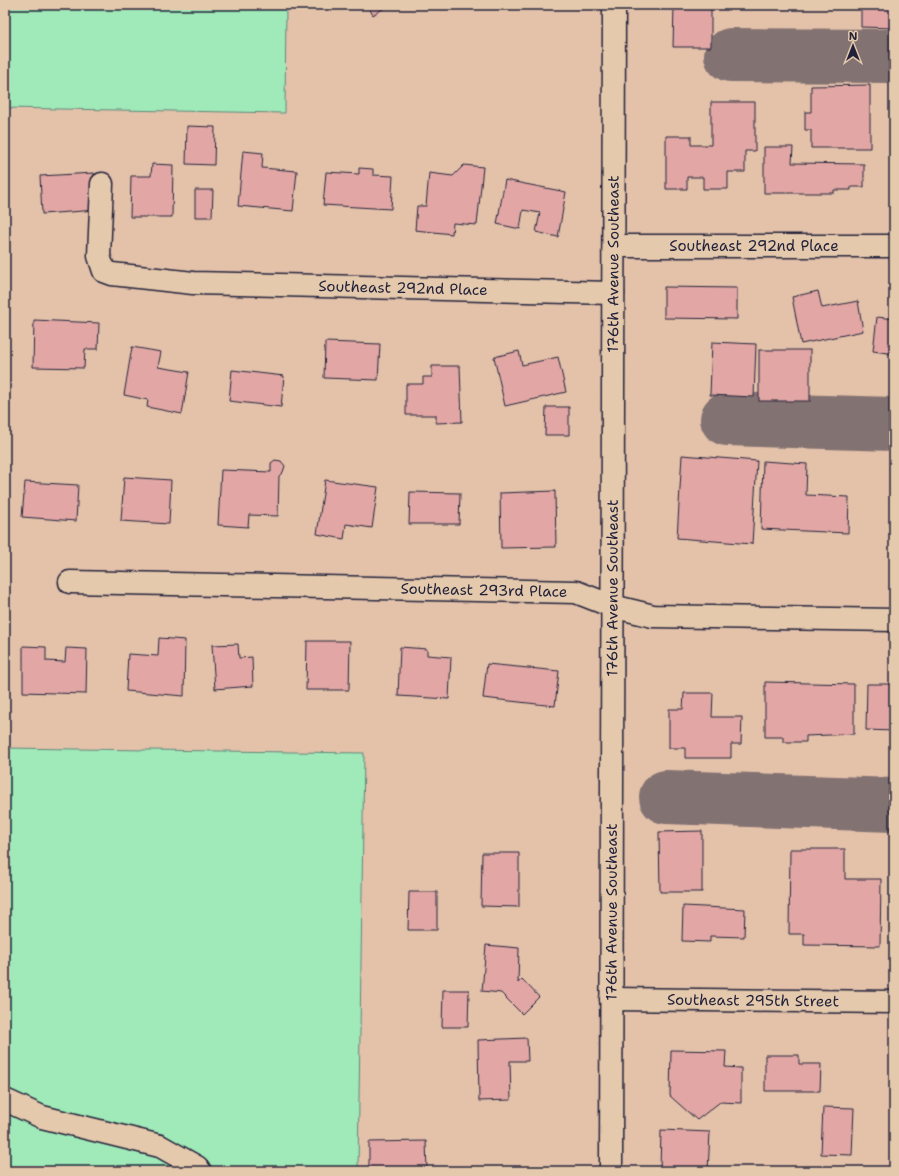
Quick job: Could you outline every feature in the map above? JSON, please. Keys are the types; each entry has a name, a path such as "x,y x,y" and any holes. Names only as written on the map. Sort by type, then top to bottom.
{"street":[{"name":"176th Avenue Southeast","path":"611,1171 614,5"},
{"name":"Southeast 292nd Place","path":"102,184 99,256 104,271 126,276 193,283 613,293"},
{"name":"Southeast 292nd Place","path":"614,246 894,246"},
{"name":"Southeast 293rd Place","path":"70,582 576,592 612,606 653,616 894,620"},
{"name":"Southeast 295th Street","path":"611,999 894,1002"},
{"path":"5,1100 42,1117 160,1146 197,1167 200,1171"}],"green space":[{"path":"5,5 286,5 285,113 5,108"},
{"path":"5,748 364,753 358,1171 5,1171"}],"building":[{"path":"367,5 389,5 373,15"},
{"path":"674,5 711,5 711,47 673,47"},
{"path":"861,5 894,5 894,28 861,27"},
{"path":"870,85 870,148 811,148 811,130 805,130 805,112 811,112 811,86"},
{"path":"711,102 755,102 755,151 745,151 745,172 728,172 728,189 703,189 703,177 687,177 687,189 666,189 666,136 691,136 691,145 711,145"},
{"path":"187,126 215,127 214,165 186,164"},
{"path":"764,147 793,147 792,163 864,164 864,187 851,187 851,190 834,190 834,193 764,193"},
{"path":"243,151 263,153 262,168 297,171 293,211 238,206"},
{"path":"152,164 173,165 172,217 130,217 131,176 151,176"},
{"path":"464,165 483,167 477,225 453,223 452,234 415,230 417,206 426,206 429,173 453,176"},
{"path":"359,168 373,169 373,175 393,176 391,209 323,205 326,172 359,174"},
{"path":"94,173 97,210 42,214 40,176"},
{"path":"505,180 566,192 558,237 536,232 540,213 523,210 520,229 497,224"},
{"path":"195,190 213,190 212,217 195,217"},
{"path":"664,287 737,288 737,319 664,318"},
{"path":"818,291 822,308 858,301 863,331 801,344 792,297"},
{"path":"877,317 894,319 894,354 873,351"},
{"path":"34,320 99,323 98,349 85,349 84,368 33,367"},
{"path":"325,342 380,344 378,380 324,378"},
{"path":"712,342 756,344 754,397 710,395"},
{"path":"132,347 161,352 158,367 189,372 182,414 147,407 148,400 124,395"},
{"path":"759,350 810,350 810,401 759,401"},
{"path":"519,351 522,365 558,357 566,392 505,406 494,357"},
{"path":"432,366 460,366 462,422 436,423 436,415 406,415 406,384 423,384 423,377 432,377"},
{"path":"232,370 284,376 281,407 229,401"},
{"path":"546,407 569,407 569,435 545,435"},
{"path":"682,455 757,461 752,544 677,538"},
{"path":"275,460 281,461 285,466 283,472 279,476 278,516 249,515 248,527 218,525 221,470 271,472 271,463"},
{"path":"763,461 807,464 806,495 849,497 848,533 761,529"},
{"path":"124,477 171,480 169,524 121,521"},
{"path":"325,480 378,487 372,528 346,524 344,539 317,534"},
{"path":"25,482 78,485 76,521 22,517"},
{"path":"555,491 556,547 501,548 500,493"},
{"path":"410,492 460,493 459,524 409,524"},
{"path":"894,502 894,527 889,526"},
{"path":"159,638 185,640 184,696 126,691 128,654 158,656"},
{"path":"307,641 350,641 349,690 306,690"},
{"path":"238,644 239,658 252,657 253,686 215,689 212,645"},
{"path":"23,646 46,647 46,661 65,662 66,648 87,649 86,694 23,692"},
{"path":"400,647 427,649 427,655 451,657 449,699 398,696"},
{"path":"487,664 559,671 555,706 483,698"},
{"path":"765,682 854,684 854,734 806,736 806,742 783,742 783,737 765,737"},
{"path":"867,684 894,684 894,731 866,730"},
{"path":"684,693 713,693 712,717 742,717 741,744 731,744 731,758 685,758 685,748 669,748 669,709 683,709"},
{"path":"702,831 702,892 660,892 659,832"},
{"path":"790,849 845,849 845,879 881,879 880,946 804,945 804,934 789,934"},
{"path":"482,853 519,853 519,907 481,906"},
{"path":"409,892 437,892 437,930 408,930"},
{"path":"683,906 745,909 744,937 710,936 710,942 682,941"},
{"path":"486,945 519,948 518,983 522,979 539,997 522,1014 501,993 482,991"},
{"path":"443,990 469,990 468,1027 442,1027"},
{"path":"527,1038 528,1061 510,1061 511,1100 479,1101 478,1040"},
{"path":"671,1050 726,1051 725,1067 741,1068 741,1103 720,1102 697,1120 670,1096"},
{"path":"765,1055 799,1055 799,1064 821,1064 820,1091 765,1091"},
{"path":"823,1107 854,1108 852,1155 821,1154"},
{"path":"661,1130 710,1132 708,1171 660,1171"},
{"path":"426,1141 427,1171 369,1171 369,1142"}],"taxiway":[{"path":"731,55 894,56"},
{"path":"727,419 894,424"},
{"path":"666,797 894,805"}]}
